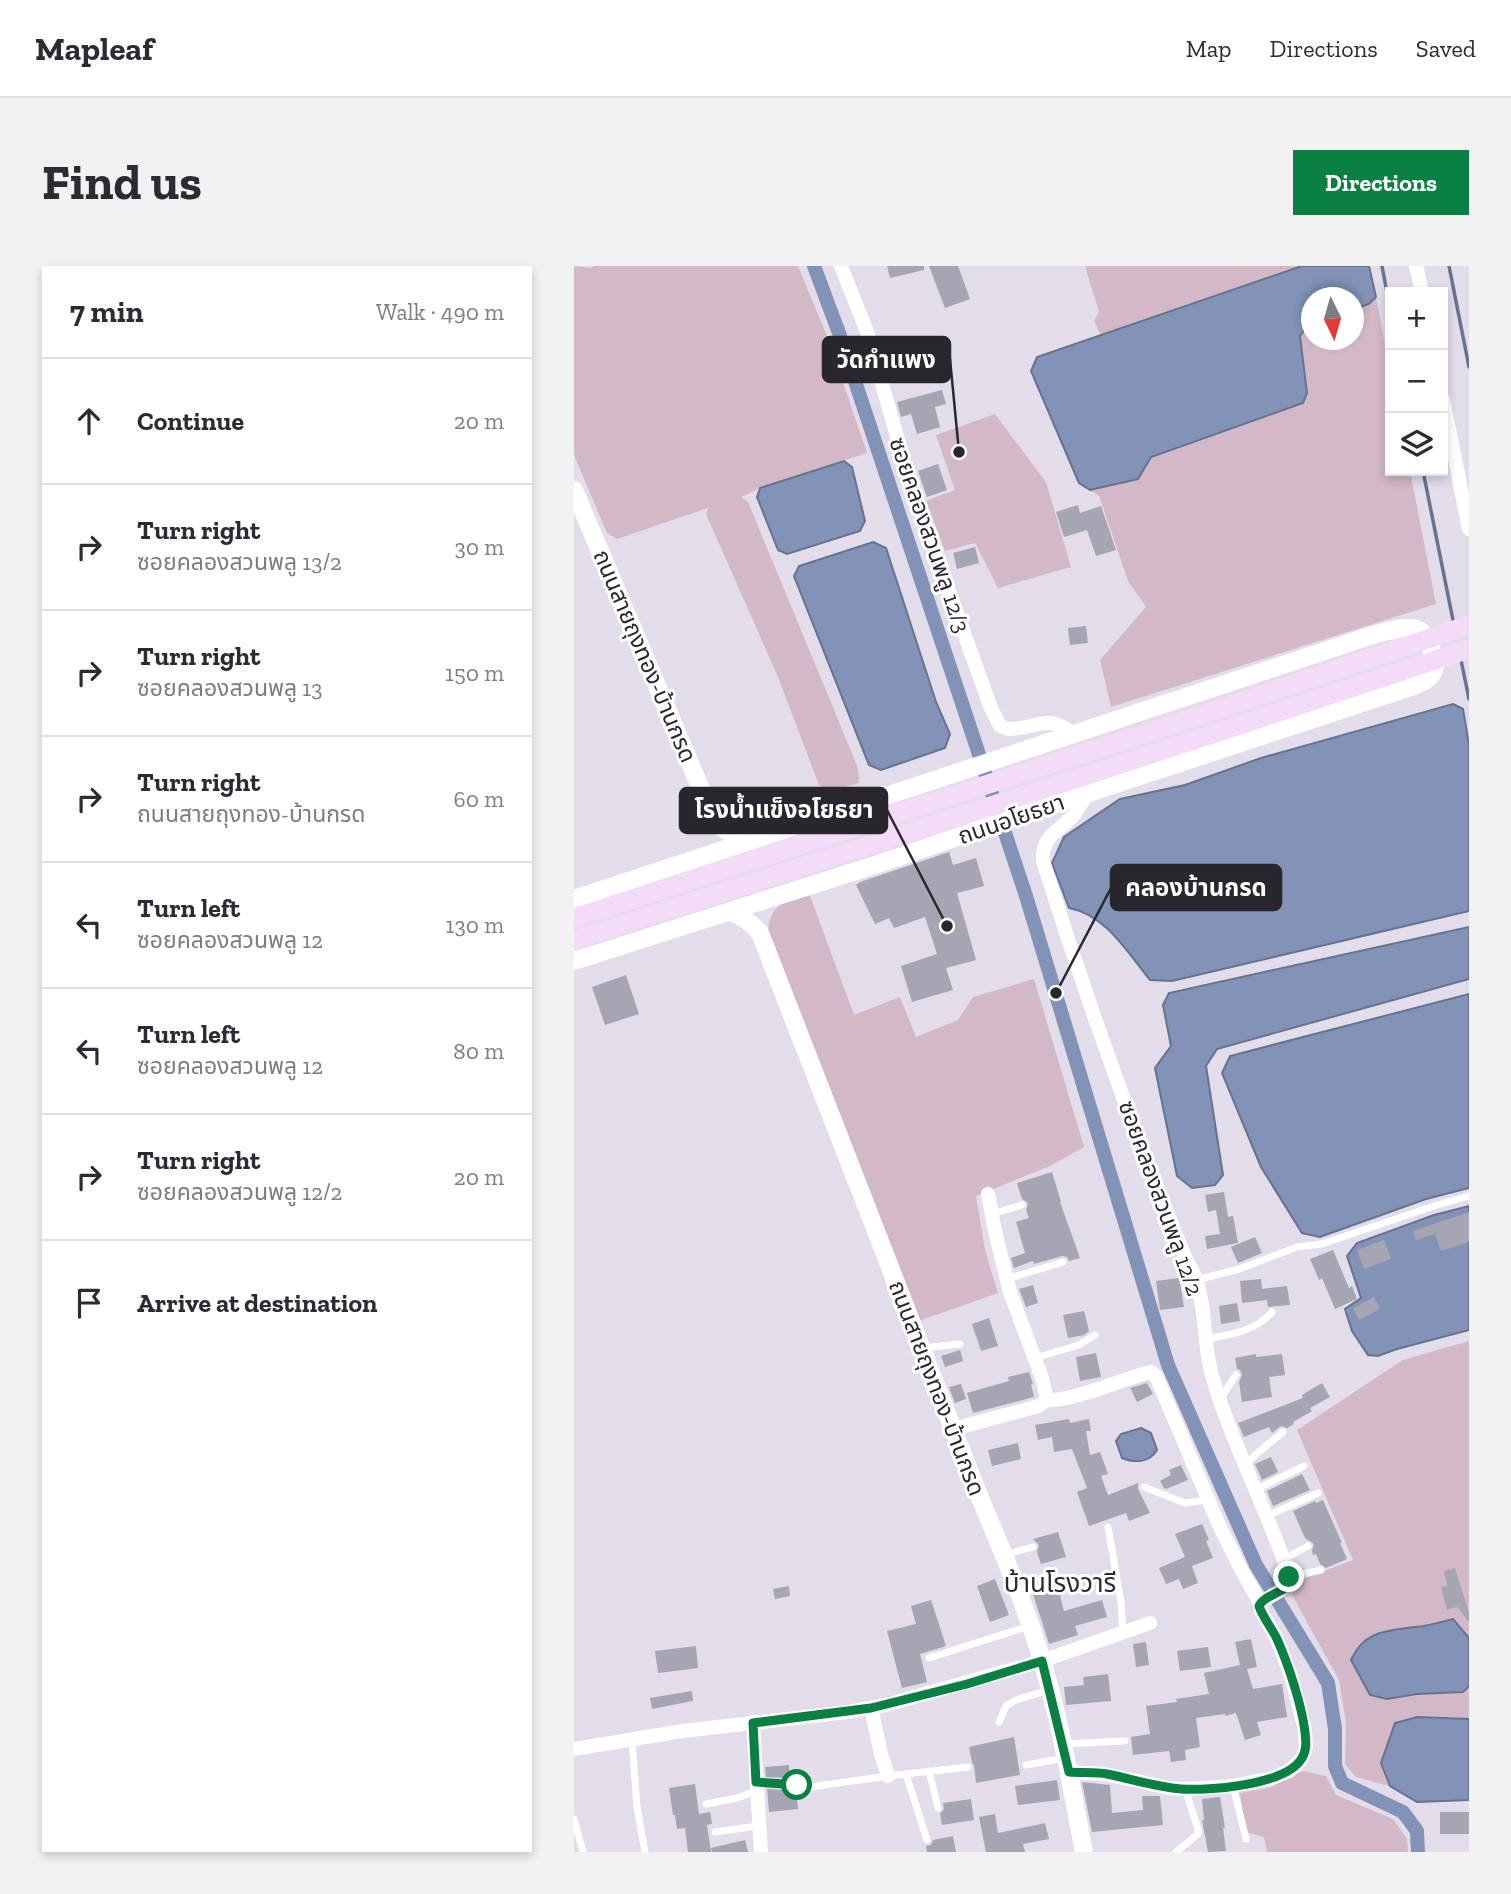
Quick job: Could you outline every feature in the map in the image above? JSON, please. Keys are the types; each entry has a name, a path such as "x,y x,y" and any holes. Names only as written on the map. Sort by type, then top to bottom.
{"main road":[{"name":"ถนนอโยธยา","path":"574,918 1013,765 1093,750 1469,625"},
{"name":"ถนนอโยธยา","path":"574,940 986,817 1025,804 1100,771 1469,649"}],"street":[{"name":"ซอยคลองสวนพลู 12/3","path":"841,266 867,332 913,492 991,708 1000,726 1007,729 1056,722 1074,735"},
{"path":"1416,266 1421,287"},
{"path":"1446,413 1469,529"},
{"name":"ถนนสายถุงทอง-บ้านกรด","path":"574,490 715,822"},
{"name":"ถนนอโยธยา","path":"1013,765 1074,735 1331,649 1408,627 1422,632 1428,640 1434,661 1432,675 1414,685 1087,794 1025,804"},
{"name":"ถนนอโยธยา","path":"574,899 751,841 974,778"},
{"name":"ซอยคลองสวนพลู 12/2","path":"1087,794 1070,819 1047,838 1042,852 1043,861 1105,1046 1153,1177 1196,1280 1212,1375 1219,1399 1289,1577"},
{"name":"ถนนอโยธยา","path":"574,961 772,898 986,817"},
{"path":"715,822 737,838 751,841"},
{"path":"700,858 714,835 715,822"},
{"path":"760,933 761,920 772,898"},
{"path":"730,912 741,915 760,933"},
{"name":"ถนนสายถุงทอง-บ้านกรด","path":"760,933 1030,1626 1050,1690 1084,1852"},
{"path":"988,1194 1007,1280 1047,1400"},
{"path":"953,1429 1039,1406 1047,1400 1068,1398 1146,1373 1156,1376 1208,1500 1241,1569 1263,1601 1261,1611 1277,1639 1292,1679 1305,1730 1306,1747 1301,1759 1289,1770 1272,1778 1233,1786 1169,1788 1105,1774 1066,1758"},
{"path":"1263,1601 1281,1591 1289,1577"},
{"path":"574,1749 682,1731 871,1708 967,1684 1150,1623"},
{"path":"871,1708 888,1776"},
{"path":"753,1723 761,1852"}],"lane":[{"path":"1196,1280 1258,1263 1297,1247 1322,1244 1469,1196"},
{"path":"992,1214 1022,1205"},
{"path":"1007,1280 1063,1262"},
{"path":"1206,1340 1263,1323 1272,1312"},
{"path":"1034,1359 1079,1345 1095,1335"},
{"path":"922,1348 960,1345"},
{"path":"1219,1399 1236,1375"},
{"path":"1245,1465 1283,1432"},
{"path":"1255,1490 1304,1466"},
{"path":"1144,1487 1185,1503 1208,1500"},
{"path":"1266,1516 1318,1493"},
{"path":"1108,1527 1121,1602 1123,1632"},
{"path":"1283,1559 1308,1546"},
{"path":"1004,1555 1033,1547"},
{"path":"1289,1577 1321,1570"},
{"path":"929,1658 1030,1626"},
{"path":"999,1722 1006,1706 1016,1700 1050,1690"},
{"path":"632,1739 637,1807 645,1852"},
{"path":"1026,1765 1066,1758 1125,1741"},
{"path":"810,1787 968,1768"},
{"path":"929,1771 937,1808"},
{"path":"906,1774 927,1840"},
{"path":"706,1804 737,1798 756,1787 797,1785"},
{"path":"1233,1786 1247,1839"},
{"path":"1176,1852 1198,1834 1185,1789"},
{"path":"574,1819 583,1852"},
{"path":"715,1832 758,1826"}],"shaded area":[{"path":"574,266 798,266 829,341 867,453 760,488 741,497 748,502 858,768 859,783 830,791 819,785 778,677 706,514 708,508 617,539 607,533 574,455"},
{"path":"1085,266 1302,266 1101,335 1094,321 1099,312"},
{"path":"1376,297 1385,345 1385,476 1411,476 1436,604 1111,707 1100,660 1146,607 1128,581 1099,496 1090,490 1138,479 1151,457 1307,393 1302,350 1364,350 1364,306"},
{"path":"995,414 1046,482 1071,567 998,588 975,543 945,551 926,501 955,490 936,435"},
{"path":"809,893 854,1015 900,997 916,1037 958,1020 973,997 1034,979 1084,1147 1050,1166 976,1196 985,1250 998,1293 916,1322 768,933 772,915 780,905"},
{"path":"1469,1341 1469,1638 1453,1619 1419,1627 1387,1699 1417,1694 1463,1692 1469,1686 1469,1719 1417,1717 1381,1763 1390,1786 1356,1777 1345,1764 1346,1723 1339,1680 1292,1595 1298,1581 1353,1560 1297,1430 1403,1360"},
{"path":"1303,1771 1326,1776 1336,1795 1393,1819 1407,1839 1408,1852 1267,1852 1264,1837 1246,1832 1240,1793 1269,1788"}],"water":[{"path":"1302,266 1369,266 1376,297 1364,306 1364,287 1301,287 1300,336 1307,393 1303,403 1151,457 1138,479 1090,490 1079,483 1031,371 1037,357"},
{"path":"844,461 852,467 865,521 860,531 787,554 778,550 757,497 760,488"},
{"path":"873,542 886,548 936,702 950,734 945,748 881,770 869,765 794,576 799,566"},
{"path":"1453,704 1463,709 1469,745 1469,911 1172,981 1150,980 1105,926 1082,912 1069,908 1052,863 1064,837 1120,799 1185,785 1261,758"},
{"path":"1469,927 1469,979 1217,1049 1206,1066 1223,1175 1215,1185 1192,1188 1177,1176 1155,1068 1171,1046 1163,1005 1169,993"},
{"path":"1469,994 1469,1188 1426,1199 1320,1237 1302,1233 1261,1167 1222,1073 1230,1056"},
{"path":"1469,1206 1469,1330 1378,1356 1368,1355 1352,1331 1345,1309 1361,1298 1347,1256 1357,1243 1434,1215"},
{"path":"1141,1428 1151,1433 1157,1450 1141,1461 1122,1458 1116,1441 1121,1434"},
{"path":"1453,1619 1469,1638 1469,1686 1463,1692 1417,1694 1387,1699 1370,1695 1351,1660 1363,1643 1386,1631"},
{"path":"1417,1717 1469,1719 1469,1800 1417,1802 1390,1786 1381,1763 1395,1723"}],"building":[{"path":"887,266 924,266 924,270 890,278"},
{"path":"929,266 958,266 970,299 945,308"},
{"path":"942,390 946,404 935,407 940,427 917,434 911,414 901,417 897,402"},
{"path":"938,464 947,490 927,497 918,471"},
{"path":"1078,505 1080,513 1101,506 1116,550 1096,556 1087,530 1064,537 1056,512"},
{"path":"975,547 979,563 957,569 953,553"},
{"path":"1086,626 1088,643 1070,645 1068,628"},
{"path":"949,852 953,865 976,858 984,886 957,893 976,960 946,968 953,990 912,1002 901,966 937,954 925,917 894,928 889,918 875,924 856,885"},
{"path":"626,975 639,1014 605,1025 592,987"},
{"path":"1052,1172 1080,1258 1069,1261 1062,1256 1034,1264 1033,1261 1014,1268 1011,1258 1025,1253 1016,1222 1029,1218 1026,1210 1028,1203 1022,1199 1017,1183"},
{"path":"1224,1192 1228,1217 1233,1216 1238,1243 1207,1249 1205,1236 1220,1234 1216,1210 1208,1212 1205,1195"},
{"path":"1469,1212 1469,1242 1441,1251 1435,1234 1416,1240 1413,1231"},
{"path":"1255,1237 1262,1253 1238,1263 1231,1247"},
{"path":"1384,1240 1391,1259 1364,1269 1357,1250"},
{"path":"1333,1250 1349,1288 1352,1286 1357,1299 1335,1309 1322,1278 1319,1280 1310,1259"},
{"path":"1179,1278 1184,1307 1160,1310 1156,1281"},
{"path":"1261,1279 1262,1289 1287,1286 1290,1305 1268,1307 1267,1300 1242,1303 1240,1281"},
{"path":"1033,1285 1038,1303 1026,1307 1019,1289"},
{"path":"1374,1297 1380,1309 1359,1320 1353,1308"},
{"path":"1237,1303 1240,1321 1221,1324 1219,1306"},
{"path":"1084,1311 1089,1331 1084,1335 1068,1338 1063,1315"},
{"path":"989,1318 998,1346 981,1351 972,1324"},
{"path":"960,1350 963,1361 945,1367 941,1356"},
{"path":"1096,1353 1101,1377 1080,1381 1076,1357"},
{"path":"1256,1354 1256,1357 1282,1354 1285,1375 1269,1377 1272,1397 1242,1402 1239,1382 1242,1375 1237,1369 1235,1358"},
{"path":"1029,1372 1034,1397 973,1413 967,1393 1009,1381 1008,1377"},
{"path":"1147,1383 1153,1394 1137,1402 1130,1388"},
{"path":"1322,1383 1330,1397 1310,1408 1312,1411 1293,1422 1294,1424 1287,1428 1281,1426 1272,1433 1269,1427 1244,1437 1238,1423 1303,1398 1302,1395"},
{"path":"961,1384 966,1399 955,1403 949,1387"},
{"path":"1069,1419 1070,1423 1089,1419 1091,1431 1086,1431 1090,1455 1100,1452 1108,1474 1101,1476 1108,1495 1138,1483 1138,1489 1150,1513 1129,1521 1126,1513 1089,1526 1077,1492 1087,1488 1072,1449 1054,1452 1052,1437 1038,1440 1035,1425"},
{"path":"1018,1443 1021,1459 992,1466 988,1450"},
{"path":"1271,1457 1278,1472 1262,1480 1255,1464"},
{"path":"1181,1465 1188,1480 1164,1488 1160,1481 1171,1475 1169,1470"},
{"path":"1302,1474 1310,1490 1273,1506 1267,1491"},
{"path":"1323,1500 1347,1559 1326,1568 1320,1564 1316,1554 1313,1555 1314,1544 1305,1538 1293,1511"},
{"path":"1202,1524 1213,1558 1192,1566 1198,1583 1183,1589 1179,1579 1166,1584 1159,1568 1185,1557 1175,1534"},
{"path":"1058,1532 1066,1557 1041,1564 1037,1552 1039,1545 1033,1539"},
{"path":"1455,1568 1469,1613 1469,1622 1457,1607 1447,1610 1441,1587 1447,1586 1444,1571"},
{"path":"995,1579 1009,1615 990,1622 977,1586"},
{"path":"789,1586 790,1596 775,1599 773,1589"},
{"path":"1058,1588 1064,1611 1102,1600 1107,1617 1075,1626 1078,1635 1049,1644 1033,1594"},
{"path":"931,1600 946,1646 920,1654 927,1682 902,1688 887,1631 916,1624 911,1606"},
{"path":"1251,1639 1257,1667 1247,1669 1253,1689 1282,1684 1287,1717 1257,1722 1261,1735 1245,1740 1236,1713 1196,1718 1200,1747 1185,1750 1186,1760 1171,1762 1169,1751 1133,1755 1131,1737 1150,1734 1146,1706 1209,1694 1204,1673 1240,1665 1235,1642"},
{"path":"1146,1642 1149,1665 1136,1667 1133,1644"},
{"path":"696,1646 698,1668 658,1673 655,1651"},
{"path":"1208,1647 1211,1667 1180,1671 1177,1651"},
{"path":"1108,1674 1111,1701 1066,1705 1064,1687 1084,1685 1083,1677"},
{"path":"692,1691 693,1701 652,1709 650,1698"},
{"path":"1014,1737 1020,1775 976,1783 969,1747"},
{"path":"789,1765 790,1778 766,1777 765,1767"},
{"path":"1057,1780 1060,1800 1018,1805 1015,1786"},
{"path":"1082,1782 1110,1785 1112,1813 1143,1810 1142,1796 1160,1796 1163,1825 1092,1832"},
{"path":"695,1784 699,1814 710,1812 712,1824 707,1825 711,1852 688,1852 685,1828 677,1829 673,1815 669,1788"},
{"path":"767,1789 796,1791 798,1809 769,1812"},
{"path":"1220,1797 1226,1851 1208,1852 1202,1820 1202,1799"},
{"path":"971,1799 974,1820 942,1825 940,1814 944,1809 943,1803"},
{"path":"1440,1812 1469,1812 1469,1834 1440,1834"},
{"path":"995,1814 998,1833 1045,1823 1049,1839 1023,1844 1025,1852 986,1852 979,1817"},
{"path":"953,1836 956,1852 927,1852 926,1846 931,1845 933,1840"},
{"path":"745,1840 748,1852 712,1852 711,1848"}],"waterway":[{"path":"814,266 839,333 1026,896 1168,1365 1256,1565 1328,1683 1335,1729 1335,1766 1342,1783 1403,1812 1417,1831 1418,1852"},
{"path":"1382,266 1386,287"},
{"path":"1449,266 1469,367"},
{"path":"1424,476 1454,625"},
{"path":"1461,660 1469,699"}],"place":[{"name":"วัดกำแพง","path":"959,452"},
{"name":"โรงน้ำแข็งอโยธยา","path":"947,926"},
{"name":"คลองบ้านกรด","path":"1056,993"}],"district":[{"name":"บ้านโรงวารี","path":"1060,1583"}],"route":[{"path":"797,1785 756,1782 753,1723 886,1705 1042,1661 1069,1772 1105,1774 1185,1789 1233,1786 1272,1778 1289,1770 1301,1759 1306,1747 1305,1730 1292,1679 1277,1639 1259,1606 1285,1588 1289,1577"}]}
